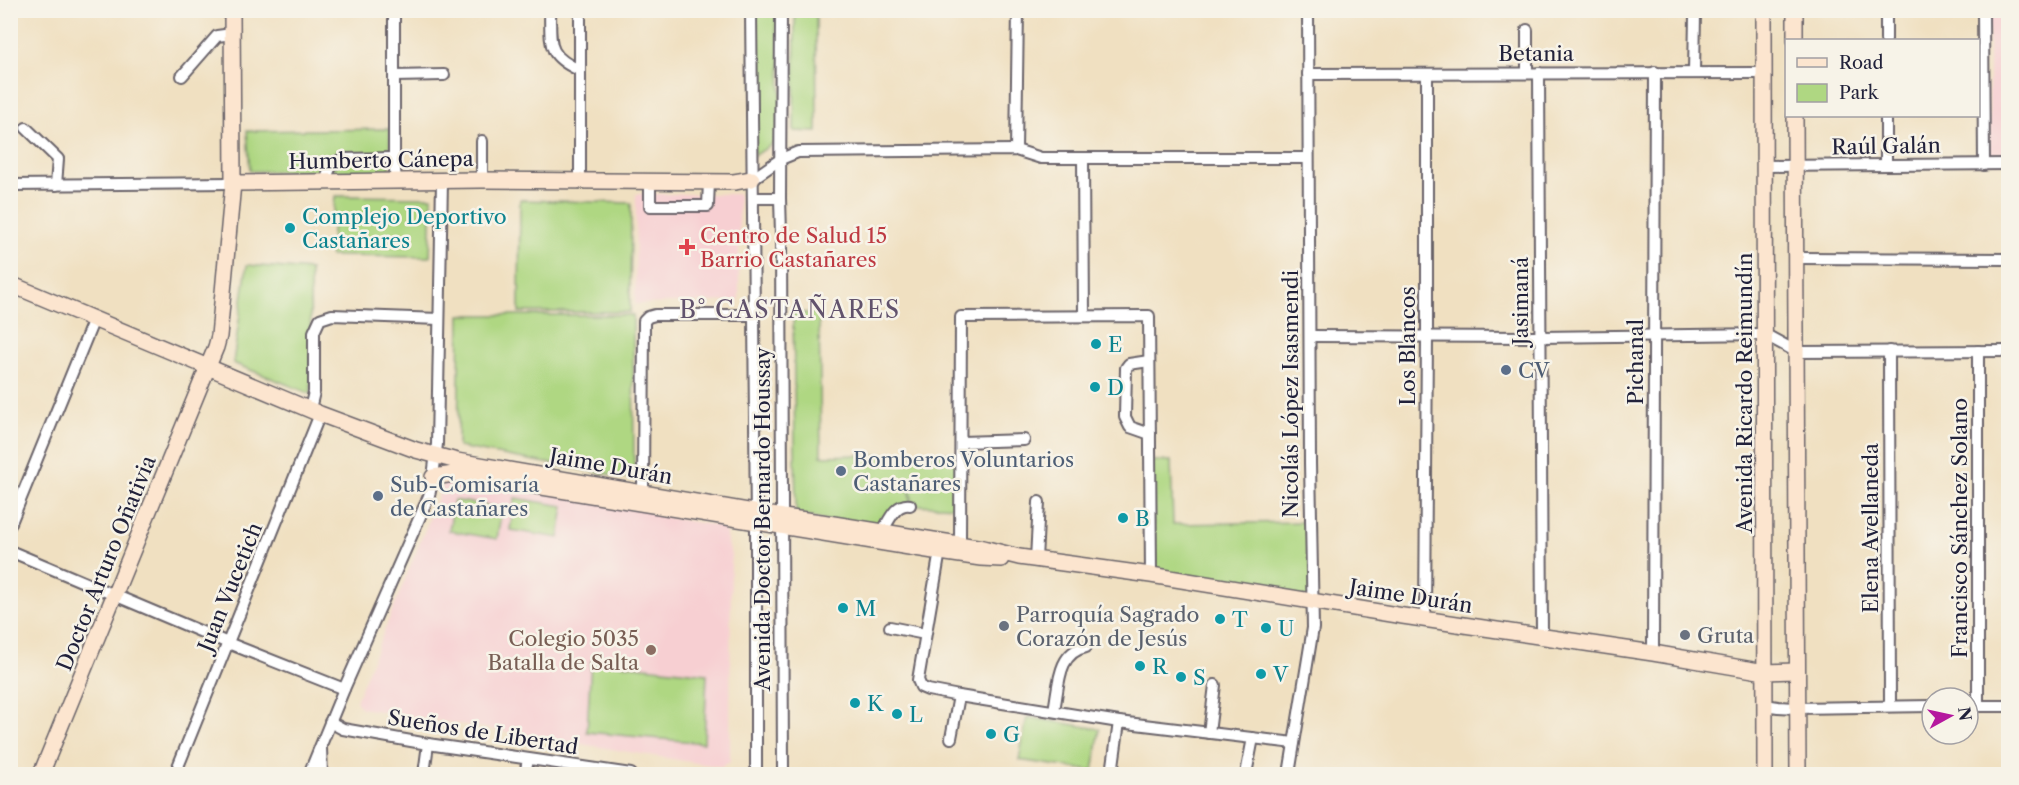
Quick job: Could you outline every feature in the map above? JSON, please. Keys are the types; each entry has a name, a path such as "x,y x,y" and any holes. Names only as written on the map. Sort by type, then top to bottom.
{"street":[{"name":"Doctor Arturo Oñativia","path":"42,774 210,367 219,336 233,183 232,10"},
{"path":"394,10 396,181"},
{"path":"550,10 551,46 560,60 579,70"},
{"path":"580,10 580,180"},
{"name":"Avenida Doctor Bernardo Houssay","path":"751,10 756,774"},
{"name":"Avenida Doctor Bernardo Houssay","path":"781,10 783,774"},
{"path":"1016,150 1018,10"},
{"name":"Nicolás López Isasmendi","path":"1289,774 1313,628 1308,10"},
{"name":"Avenida Ricardo Reimundín","path":"1764,10 1765,774"},
{"path":"1795,10 1795,39"},
{"path":"1886,10 1886,39"},
{"path":"1983,10 1984,165"},
{"path":"1694,72 1695,15"},
{"path":"1527,30 1527,72"},
{"path":"182,76 217,36 232,34"},
{"name":"Pichanal","path":"1653,653 1655,72"},
{"name":"Jasimaná","path":"1539,73 1542,636"},
{"name":"Betania","path":"1308,74 1764,73"},
{"name":"Los Blancos","path":"1425,619 1427,74"},
{"path":"394,76 444,75"},
{"path":"1795,117 1798,774"},
{"path":"1886,117 1886,165"},
{"path":"26,128 58,159 56,185"},
{"path":"482,141 482,180"},
{"path":"752,179 781,159 798,152 1016,150 1041,158 1308,158"},
{"path":"326,182 328,170 337,161 394,158"},
{"path":"1083,158 1084,316"},
{"name":"Raúl Galán","path":"1764,166 2008,164"},
{"name":"Humberto Cánepa","path":"10,185 482,180 734,182 752,179"},
{"path":"309,774 429,496 435,456 442,181"},
{"path":"650,181 650,206 708,206 709,181"},
{"path":"753,198 780,198"},
{"path":"1796,258 2008,259"},
{"name":"Jaime Durán","path":"10,284 315,411 435,456 643,492 782,522 941,547 960,544 1019,557 1152,575 1765,672 1796,671"},
{"name":"Juan Vucetich","path":"175,774 228,643 315,411 314,332 320,319 332,315 439,320"},
{"path":"643,492 644,321 655,315 753,315"},
{"path":"960,544 961,317 1149,316 1152,575"},
{"path":"10,525 94,319"},
{"path":"1310,336 1540,337 1764,334 1797,352 2008,351"},
{"name":"Elena Avellaneda","path":"1889,351 1890,706"},
{"name":"Francisco Sánchez Solano","path":"1973,686 1978,351"},
{"path":"1149,361 1129,364 1126,368 1125,417 1130,427 1150,434"},
{"path":"961,442 1024,440"},
{"name":"Jaime Durán","path":"433,477 462,474 756,517"},
{"path":"1036,559 1039,502"},
{"path":"882,532 897,509 904,504 910,505"},
{"name":"Jaime Durán","path":"782,522 882,532 994,559 1019,557"},
{"path":"941,547 918,680 921,687 959,696 1119,722 1294,743"},
{"path":"10,551 344,689"},
{"path":"890,627 925,634"},
{"path":"1054,710 1064,662 1070,653 1086,647"},
{"path":"1209,733 1215,685"},
{"path":"951,738 959,696"},
{"path":"1765,705 1796,708 1920,706"},
{"path":"1980,706 2008,706"},
{"name":"Sueños de Libertad","path":"330,722 343,729 428,744 631,774"},
{"path":"1112,773 1119,722"},
{"path":"1246,774 1253,738"},
{"path":"321,744 322,774"},
{"path":"423,774 428,744"},
{"path":"525,774 528,760"}],"shaded area":[{"path":"1989,11 2008,11 2008,157 1989,158"},
{"name":"Centro de Salud 15 Barrio Castañares","path":"636,194 739,194 739,301 635,304"},
{"name":"Colegio 5035 Batalla de Salta","path":"452,479 665,512 666,517 724,527 731,555 730,762 721,767 361,708 356,701 443,485"}],"green space":[{"path":"753,11 780,11 781,138 754,156"},
{"path":"795,11 816,11 817,132 794,131"},
{"path":"390,129 390,172 250,171 247,131"},
{"path":"335,196 432,197 430,257 330,256"},
{"path":"520,200 631,203 630,312 519,312"},
{"path":"247,265 310,270 311,394 233,363"},
{"path":"793,313 819,313 821,456 958,453 961,507 913,505 910,487 910,505 897,509 882,532 796,514"},
{"path":"460,315 633,315 634,479 458,447"},
{"path":"1150,461 1171,461 1173,524 1311,522 1312,601 1155,575"},
{"path":"515,498 564,506 559,538 510,530"},
{"path":"454,500 502,508 497,539 449,531"},
{"path":"591,661 707,674 704,743 587,732"},
{"path":"1027,717 1100,729 1093,771 1019,760"}],"place":[{"name":"Complejo Deportivo Castañares","path":"290,228"},
{"name":"Centro de Salud 15 Barrio Castañares","path":"687,247"},
{"name":"E","path":"1096,344"},
{"name":"CV","path":"1506,370"},
{"name":"D","path":"1095,387"},
{"name":"Bomberos Voluntarios Castañares","path":"841,471"},
{"name":"Sub-Comisaría de Castañares","path":"378,496"},
{"name":"B","path":"1123,518"},
{"name":"M","path":"843,608"},
{"name":"T","path":"1220,619"},
{"name":"Parroquía Sagrado Corazón de Jesús","path":"1004,626"},
{"name":"U","path":"1266,628"},
{"name":"Gruta","path":"1685,635"},
{"name":"Colegio 5035 Batalla de Salta","path":"651,650"},
{"name":"R","path":"1140,666"},
{"name":"V","path":"1261,674"},
{"name":"S","path":"1181,677"},
{"name":"K","path":"855,703"},
{"name":"L","path":"897,714"},
{"name":"G","path":"991,734"}],"district":[{"name":"B° CASTAÑARES","path":"790,309"}]}
